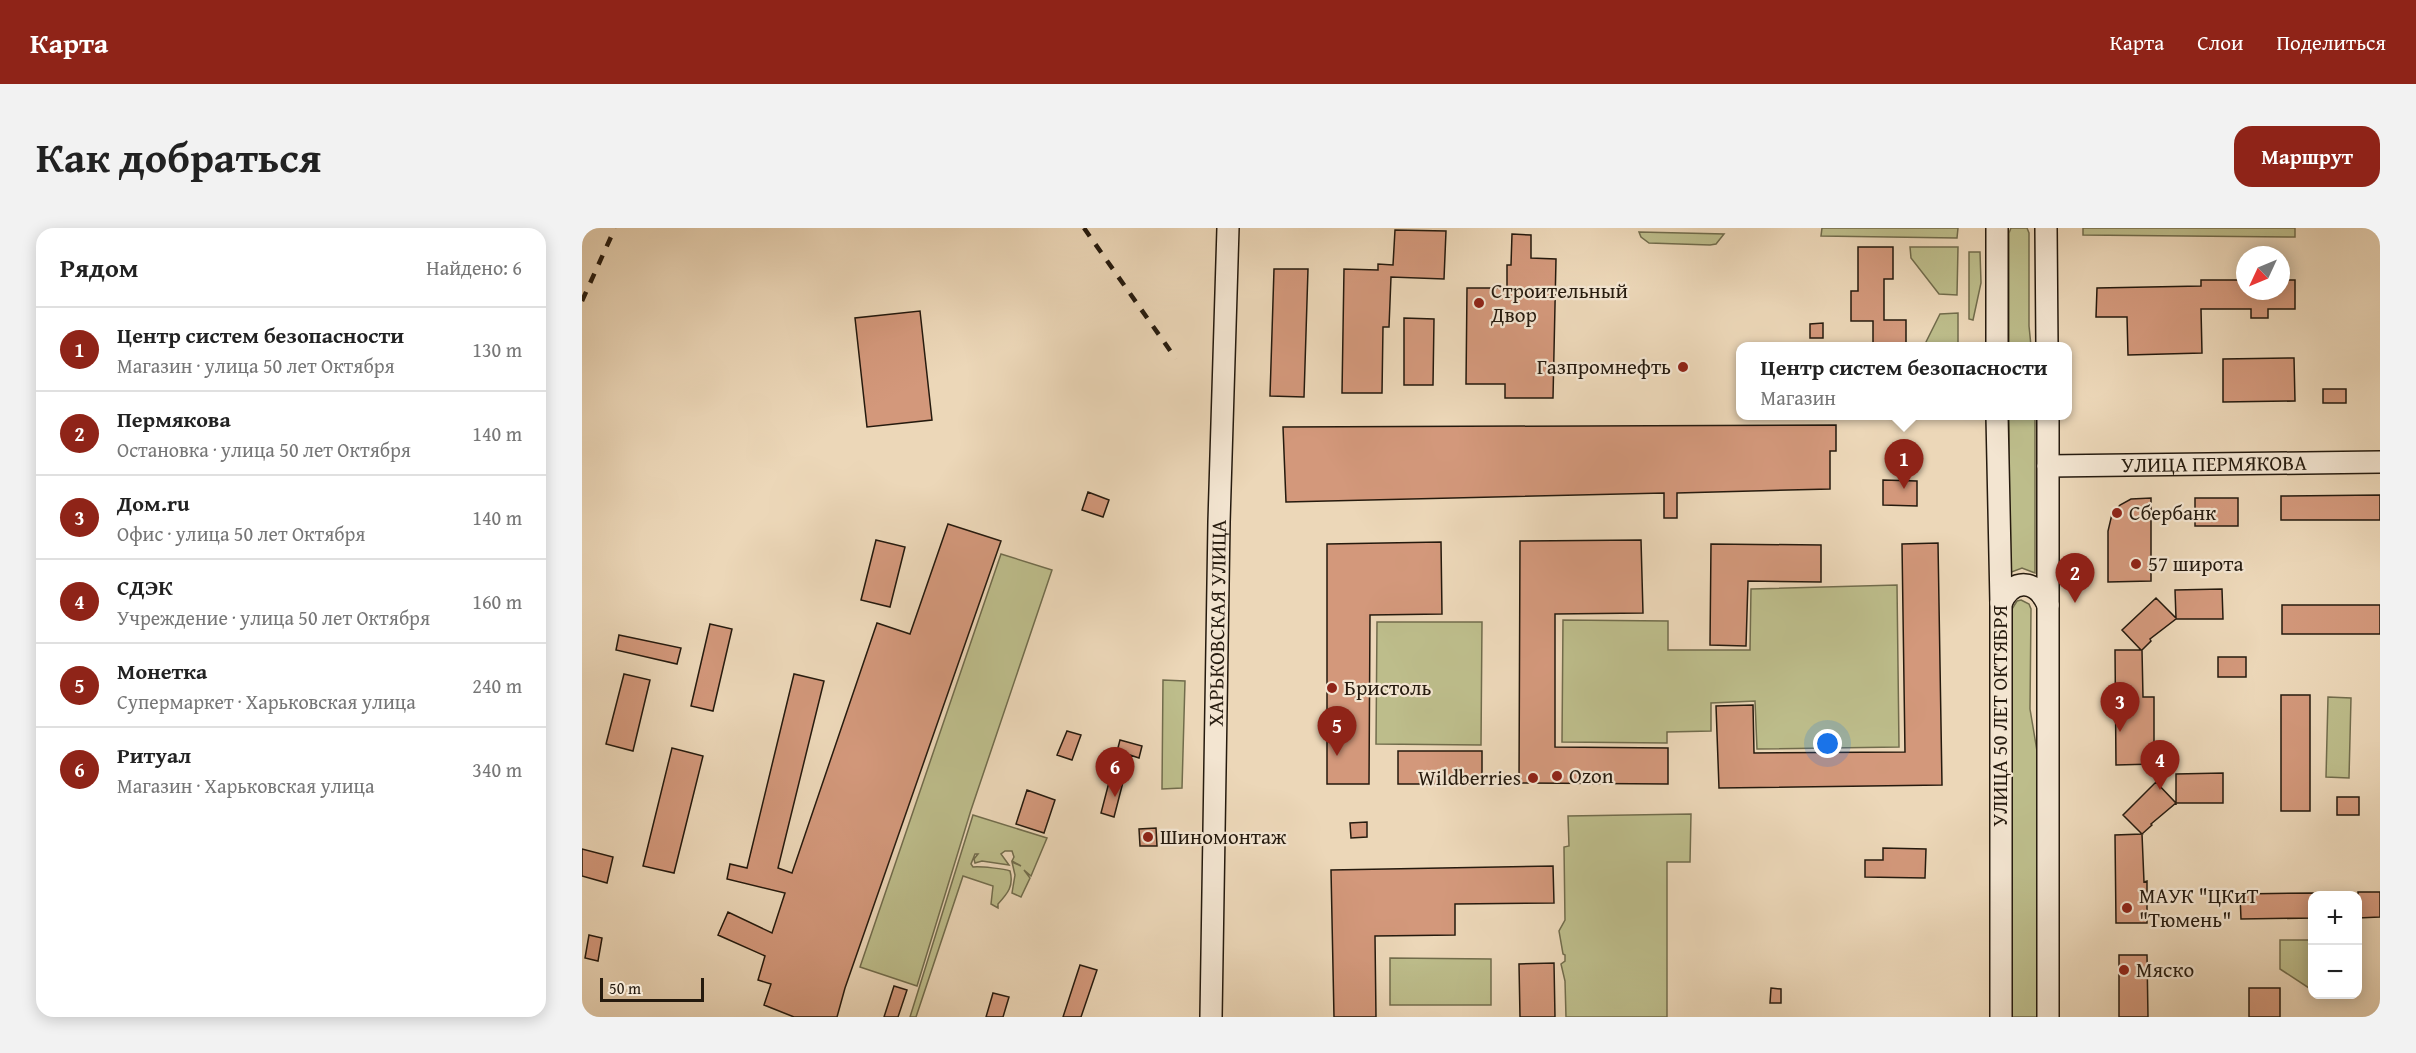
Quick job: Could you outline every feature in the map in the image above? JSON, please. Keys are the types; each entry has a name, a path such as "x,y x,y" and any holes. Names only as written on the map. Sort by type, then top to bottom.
{"main road":[{"name":"ХАРЬКОВСКАЯ УЛИЦА","path":"1210,1017 1219,522 1228,228"},
{"path":"1997,228 1997,342"},
{"path":"2046,228 2048,342"},
{"name":"УЛИЦА 50 ЛЕТ ОКТЯБРЯ","path":"1997,420 2001,603 2001,1017"},
{"path":"2048,420 2048,1017"},
{"name":"УЛИЦА ПЕРМЯКОВА","path":"2048,466 2380,462"},
{"path":"2001,603 2005,594 2014,587 2025,585 2036,588 2044,596 2048,605"}],"green space":[{"path":"1822,228 1958,228 1957,238 1821,236"},
{"path":"2011,228 2027,228 2029,233 2031,342 2009,342 2009,233"},
{"path":"2083,228 2295,228 2295,237 2083,235"},
{"path":"1639,232 1724,234 1716,244 1710,245 1649,243 1641,237"},
{"path":"1910,247 1958,247 1957,295 1939,294 1911,258"},
{"path":"1969,252 1980,252 1981,283 1973,320 1969,319"},
{"path":"1958,313 1958,342 1926,342 1940,314"},
{"path":"2009,420 2035,420 2035,573 2022,568 2009,573"},
{"path":"1001,554 1052,570 971,810 917,986 860,967"},
{"path":"1897,585 1899,747 1757,749 1755,701 1711,703 1711,731 1667,732 1667,743 1562,742 1563,620 1668,621 1668,650 1750,650 1751,589"},
{"path":"2021,600 2029,604 2031,609 2030,709 2039,763 2039,1017 2012,1017 2012,609 2017,601"},
{"path":"1377,622 1482,622 1481,745 1376,744"},
{"path":"1163,680 1185,681 1182,788 1162,789"},
{"path":"2328,697 2351,698 2349,778 2326,777"},
{"path":"1691,814 1690,862 1667,862 1667,1017 1566,1017 1565,981 1561,964 1565,961 1565,955 1559,931 1565,920 1564,847 1569,846 1568,816"},
{"path":"973,815 1047,838 1031,876 1024,870 1030,878 1021,897 1012,893 1015,875 1012,862 1021,866 1012,861 1014,857 1012,851 1005,851 1001,854 1009,865 982,861 975,863 974,859 978,854 975,854 971,864 973,867 1010,871 1009,889 998,904 998,908 991,904 993,886 963,876 916,1017 910,1017"},
{"path":"2280,940 2308,940 2308,987 2280,969"},
{"path":"1390,958 1491,959 1491,1005 1390,1005"}],"building":[{"path":"1395,230 1446,231 1444,279 1391,277 1389,327 1383,327 1382,393 1342,393 1344,269 1378,270 1378,264 1393,265"},
{"path":"1512,234 1531,235 1531,258 1556,259 1553,398 1505,398 1505,384 1466,384 1467,288 1507,288 1507,265 1511,265"},
{"path":"1858,247 1893,247 1893,279 1884,279 1884,320 1906,320 1906,342 1873,342 1873,321 1851,321 1851,291 1858,291"},
{"path":"1274,269 1308,269 1304,397 1270,396"},
{"path":"2201,280 2236,280 2236,300 2290,300 2290,280 2295,280 2295,309 2268,309 2268,318 2251,318 2251,309 2201,309 2202,353 2128,355 2127,317 2096,317 2097,288 2201,286"},
{"path":"920,311 932,420 867,427 855,318"},
{"path":"1404,318 1434,319 1433,385 1404,385"},
{"path":"1823,323 1823,338 1810,338 1810,324"},
{"path":"2294,358 2295,401 2223,402 2223,359"},
{"path":"2323,389 2346,389 2346,403 2323,403"},
{"path":"1836,425 1836,451 1830,451 1830,489 1677,493 1677,518 1664,518 1664,493 1286,502 1283,427"},
{"path":"1883,480 1917,481 1917,506 1883,505"},
{"path":"1088,492 1109,500 1103,517 1082,510"},
{"path":"2380,495 2380,520 2281,520 2281,496"},
{"path":"2151,498 2151,581 2108,582 2108,531 2112,514 2120,505 2131,499"},
{"path":"2195,498 2238,498 2238,526 2195,526"},
{"path":"948,524 1001,541 845,988 837,1017 794,1017 764,1005 771,984 758,980 765,956 718,935 728,912 772,933 785,893 727,879 730,864 747,868 794,674 824,681 778,868 792,873 877,623 910,634"},
{"path":"876,540 905,547 890,607 861,600"},
{"path":"1641,540 1643,613 1555,614 1555,747 1668,748 1668,784 1519,783 1520,541"},
{"path":"1441,542 1442,614 1370,615 1369,784 1327,784 1327,544"},
{"path":"1938,543 1942,785 1719,788 1716,706 1753,705 1754,753 1905,752 1902,544"},
{"path":"1711,544 1821,545 1821,582 1748,581 1746,646 1710,645"},
{"path":"2222,589 2223,619 2176,619 2150,639 2151,641 2142,650 2143,697 2154,697 2154,764 2116,765 2115,650 2141,650 2122,630 2156,598 2176,618 2175,590"},
{"path":"2282,605 2380,605 2380,634 2282,634"},
{"path":"710,624 732,629 713,711 691,706"},
{"path":"619,635 681,648 677,664 616,650"},
{"path":"2218,657 2246,657 2246,677 2218,677"},
{"path":"624,674 650,680 633,751 606,744"},
{"path":"2281,695 2310,695 2310,811 2281,811"},
{"path":"1067,731 1081,735 1072,760 1057,755"},
{"path":"1120,740 1142,746 1139,758 1130,755 1114,817 1101,813"},
{"path":"672,748 703,756 674,873 643,866"},
{"path":"1398,751 1482,751 1482,784 1398,784"},
{"path":"2223,773 2223,803 2176,803 2176,774"},
{"path":"2156,782 2176,803 2142,834 2123,815"},
{"path":"1027,790 1055,800 1044,833 1016,824"},
{"path":"2337,797 2359,797 2359,815 2337,815"},
{"path":"1367,822 1367,837 1351,838 1350,823"},
{"name":"Шиномонтаж","path":"1156,828 1157,846 1140,846 1139,829"},
{"path":"2142,834 2144,882 2147,881 2147,923 2116,923 2115,835"},
{"path":"1883,848 1926,849 1925,878 1865,877 1865,860 1883,860"},
{"path":"582,849 613,857 607,883 582,876"},
{"path":"1553,866 1554,903 1455,904 1455,935 1375,936 1376,1017 1334,1017 1331,870"},
{"path":"2362,892 2380,892 2380,917 2362,918"},
{"path":"2308,893 2308,918 2241,919 2240,894"},
{"path":"589,935 602,938 598,961 585,958"},
{"path":"2119,955 2147,955 2148,1017 2119,1017"},
{"path":"1554,963 1555,1017 1520,1017 1519,964"},
{"path":"1080,965 1097,970 1081,1017 1063,1017"},
{"path":"894,986 907,990 898,1017 884,1017"},
{"path":"1771,988 1781,989 1781,1003 1770,1003"},
{"path":"2249,988 2280,988 2280,1017 2249,1017"},
{"path":"993,993 1009,997 1003,1017 986,1017"}],"railway":[{"path":"582,301 615,228"},
{"path":"1084,228 1176,359"}],"place":[{"name":"Строительный Двор","path":"1479,303"},
{"name":"Газпромнефть","path":"1683,367"},
{"name":"Центр систем безопасности","path":"1904,489"},
{"name":"Сбербанк","path":"2117,513"},
{"name":"57 широта","path":"2136,564"},
{"name":"Пермякова","path":"2075,603"},
{"name":"Бристоль","path":"1332,688"},
{"name":"Дом.ru","path":"2120,732"},
{"name":"Монетка","path":"1337,756"},
{"name":"Ozon","path":"1557,776"},
{"name":"Wildberries","path":"1533,778"},
{"name":"СДЭК","path":"2160,790"},
{"name":"Ритуал","path":"1115,797"},
{"name":"Шиномонтаж","path":"1148,837"},
{"name":"МАУК \"ЦКиТ \"Тюмень\"","path":"2127,908"},
{"name":"Мяско","path":"2124,970"}]}
